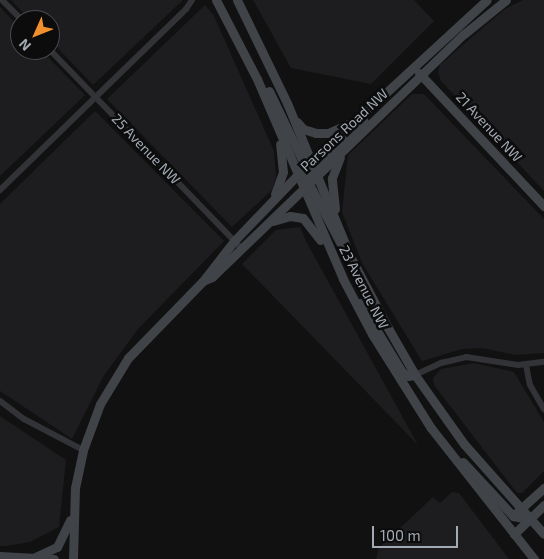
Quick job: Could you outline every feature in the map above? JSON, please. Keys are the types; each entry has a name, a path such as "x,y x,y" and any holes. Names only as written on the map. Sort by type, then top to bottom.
{"main road":[{"path":"216,0 246,55 266,86 333,234 350,256"},
{"name":"23 Avenue NW","path":"237,0 292,116 307,175 345,283 394,371 431,428 534,559"},
{"name":"Parsons Road NW","path":"203,281 212,277 257,234 357,119 487,0"},
{"name":"Parsons Road NW","path":"73,559 73,510 83,450 100,404 121,367 203,281 234,241 255,219 307,175 362,133 421,76 506,0"},
{"path":"246,55 278,136 284,164 277,191 255,219"},
{"name":"21 Avenue NW","path":"413,67 544,206"},
{"path":"243,246 255,229 307,175 377,108 388,91"},
{"path":"292,116 304,129 316,133 333,131 357,119"},
{"path":"342,238 332,196 332,178 340,157 362,133"},
{"name":"23 Avenue NW","path":"307,175 415,375 464,444 517,512 529,519 544,534"},
{"path":"257,234 281,217 302,218 317,233 345,283 368,313 402,372 408,376 415,375"},
{"path":"431,428 517,512"},
{"path":"505,524 544,488"},
{"path":"514,534 544,505"},
{"path":"33,558 57,546 73,510"},
{"path":"0,556 54,559"}],"street":[{"path":"2,0 12,10"},
{"path":"0,190 186,9 192,0"},
{"name":"25 Avenue NW","path":"60,60 234,241 243,246"},
{"path":"415,375 441,362 466,357 526,365 544,362"},
{"path":"526,365 530,385 544,409"},
{"path":"0,401 24,420 83,450"}],"shaded area":[{"path":"11,0 182,0 93,85 60,50 60,10 20,10"},
{"path":"253,0 414,0 434,21 371,84 291,68"},
{"path":"523,0 544,0 544,191 441,81 438,72 440,65 473,36 505,9"},
{"path":"205,5 214,16 274,151 276,178 272,190 232,227 107,99"},
{"path":"0,7 10,18 10,60 51,60 85,95 0,176"},
{"path":"412,94 424,94 544,219 544,353 516,355 482,348 462,349 422,361 362,263 342,212 348,155"},
{"path":"95,111 224,241 138,329 103,377 72,439 0,391 0,204"},
{"path":"300,227 418,445 242,264 276,230"},
{"path":"474,363 514,372 544,422 544,471 522,493 517,493 434,385 433,378 441,369"},
{"path":"0,416 66,460 59,527 30,542 6,546 0,546"},
{"path":"452,492 459,493 509,559 376,559 379,548 433,497 440,503"}]}
